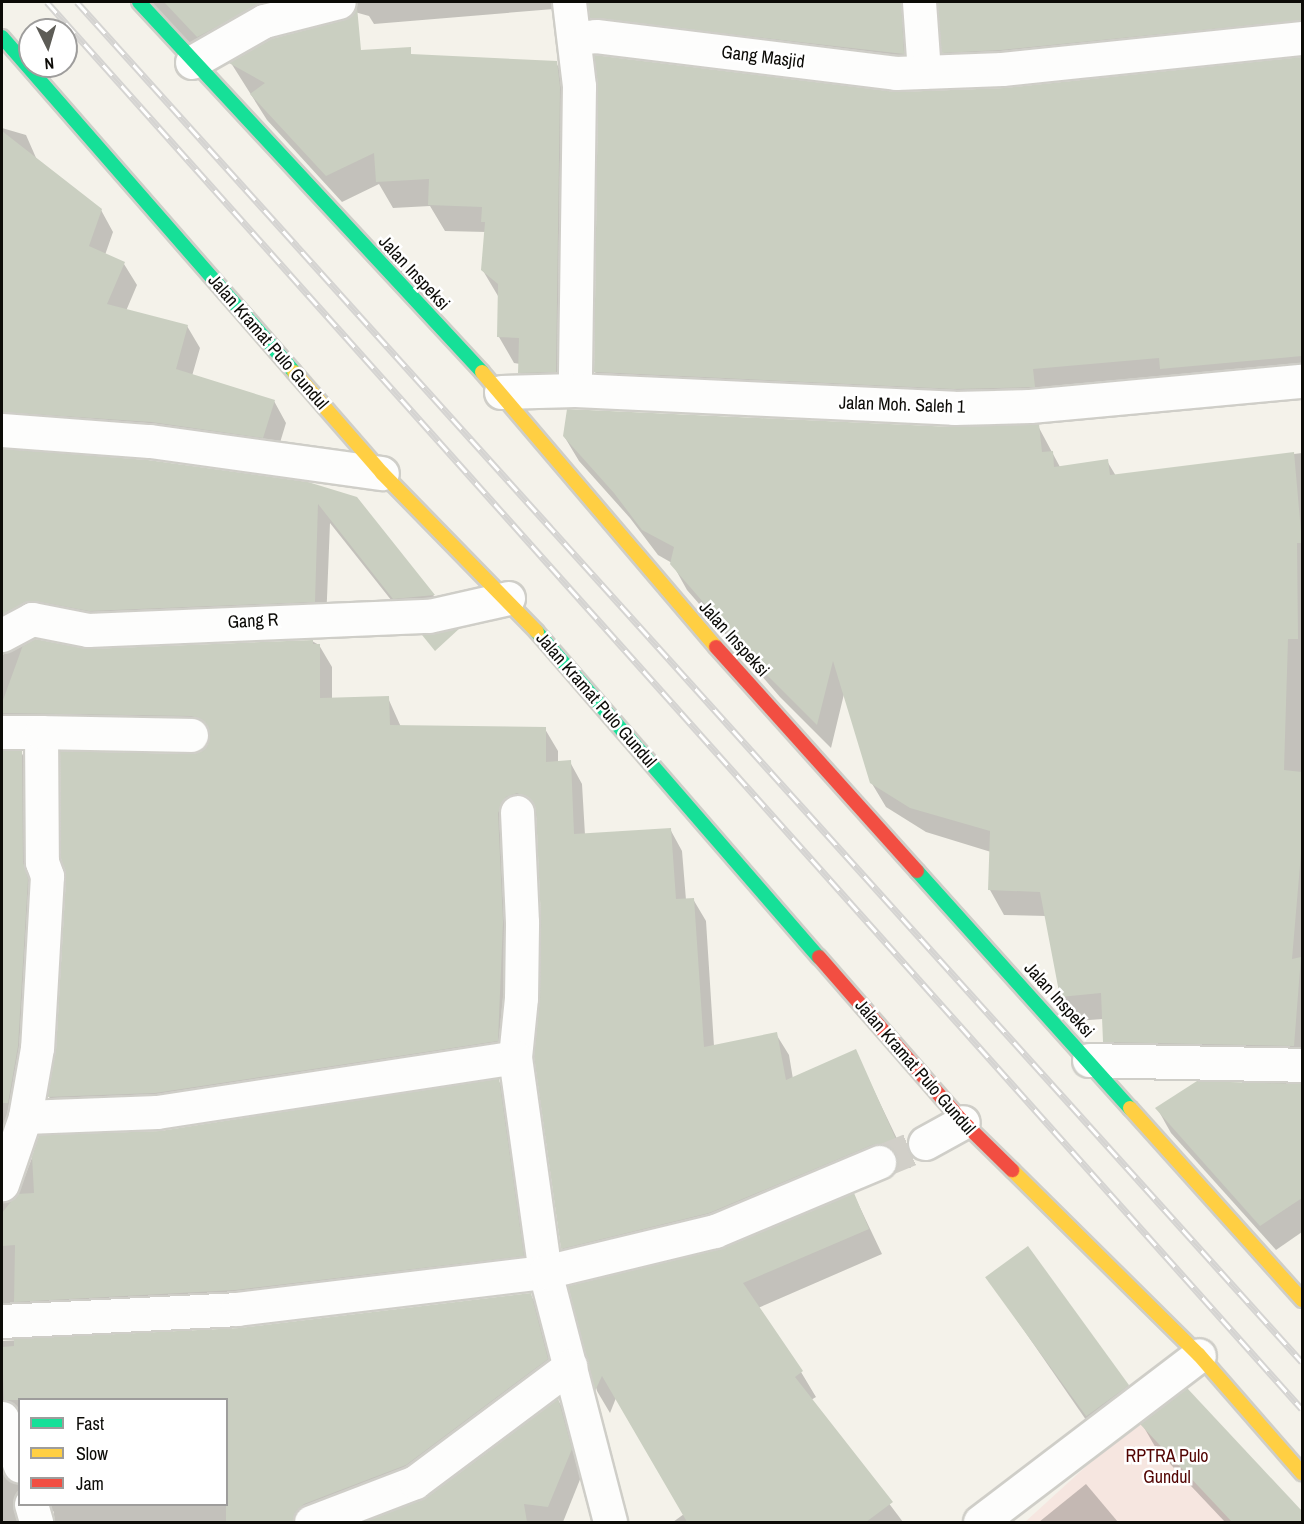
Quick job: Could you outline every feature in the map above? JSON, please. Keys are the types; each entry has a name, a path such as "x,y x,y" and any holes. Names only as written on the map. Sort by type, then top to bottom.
{"street":[{"name":"Jalan Inspeksi","path":"139,2 192,62 501,392 696,624 1302,1300"},
{"path":"192,62 264,21 339,2"},
{"path":"569,2 579,86 575,390"},
{"path":"919,2 924,72"},
{"name":"Gang Masjid","path":"575,38 596,36 896,73 1048,66 1302,38"},
{"name":"Jalan Kramat Pulo Gundul","path":"2,37 382,473 508,598 963,1122 1199,1355 1302,1473"},
{"name":"Jalan Moh. Saleh 1","path":"501,392 575,390 954,408 1030,406 1302,381"},
{"path":"2,430 150,441 382,473"},
{"name":"Gang R","path":"2,635 32,619 88,630 429,616 508,598"},
{"path":"2,732 191,735"},
{"path":"2,1184 25,1117 37,1048 44,961 47,876 42,862 41,732"},
{"path":"517,812 522,933 515,1057 544,1272 610,1522"},
{"path":"25,1117 157,1112 515,1057"},
{"path":"1089,1060 1302,1065"},
{"path":"925,1143 963,1122"},
{"path":"2,1321 237,1309 544,1272 716,1231 879,1162"},
{"path":"980,1522 1199,1355"},
{"path":"311,1522 415,1482 570,1366"},
{"path":"2,1418 18,1461"},
{"path":"32,1506 36,1522"}],"green space":[{"name":"RPTRA Pulo Gundul","path":"1172,1388 1285,1522 1025,1522"}],"building":[{"path":"164,2 265,2 197,37"},
{"path":"588,2 901,2 904,54 590,18"},
{"path":"938,2 1302,2 1302,20 1001,50 941,53"},
{"path":"357,7 361,50 411,47 411,54 557,61 560,87 556,372 518,373 519,338 497,337 498,284 481,270 485,222 481,222 482,207 428,205 429,179 376,182 374,153 326,176 250,94 265,83 229,63 271,39 344,20"},
{"path":"594,55 897,92 1004,88 1302,57 1302,356 1160,369 1159,358 1033,369 1035,387 954,389 594,372 598,86"},
{"path":"2,131 102,209 89,246 125,262 107,304 188,325 176,369 275,400 263,438 151,422 2,412"},
{"path":"567,409 953,427 1039,424 1042,452 1053,451 1054,467 1108,459 1110,475 1294,452 1302,543 1297,543 1298,639 1288,639 1284,770 1302,772 1302,842 1292,959 1301,957 1294,1046 1103,1042 1101,993 1060,997 1040,892 988,890 990,831 910,808 870,783 833,661 817,725 764,672 670,564 674,547 642,530 614,493 563,436"},
{"path":"2,449 148,460 308,482 357,497 435,595 393,599 318,504 315,602 89,611 35,601 2,614"},
{"path":"460,628 435,651 422,635 433,634"},
{"path":"35,639 88,649 313,640 313,644 320,644 320,698 389,696 390,725 546,727 546,762 571,760 574,834 671,828 676,899 694,898 704,1047 777,1032 786,1080 856,1049 899,1146 892,1149 882,1144 872,1145 709,1213 561,1249 534,1057 541,922 536,811 532,801 517,793 506,797 498,813 503,922 498,1041 155,1093 47,1097 56,1049 66,877 61,859 60,751 191,754 207,745 210,735 201,719 191,716 2,713 2,703 23,645"},
{"path":"2,751 22,751 23,862 28,879 18,1046 8,1103 2,1103"},
{"path":"499,1078 524,1256 235,1290 14,1302 15,1245 2,1246 2,1213 17,1194 34,1193 32,1156 39,1135 160,1131"},
{"path":"1197,1081 1302,1084 1302,1198 1260,1226 1155,1108"},
{"path":"854,1193 869,1229 743,1283 803,1371 795,1377 893,1502 866,1522 687,1522 602,1376 595,1391 568,1286 720,1249"},
{"path":"1028,1246 1129,1385 1086,1416 985,1277"},
{"path":"531,1293 548,1359 406,1465 304,1504 296,1511 293,1522 226,1522 228,1398 18,1398 18,1400 4,1400 2,1347 14,1346 14,1339 239,1328"},
{"path":"1187,1388 1302,1511 1302,1522 1232,1522 1140,1424"},
{"path":"558,1398 572,1449 548,1507 524,1504 527,1522 362,1522 426,1497"}],"tunnel":[{"path":"879,1162 925,1143"}],"railway":[{"path":"47,2 1302,1409"},
{"path":"77,2 1302,1362"}],"traffic: fast":[{"path":"139,2 482,372"},
{"path":"2,37 294,372"},
{"path":"537,632 819,957"},
{"path":"917,871 1130,1108"}],"traffic: slow":[{"path":"294,372 382,473 537,632"},
{"path":"482,372 716,647"},
{"path":"1130,1108 1302,1300"},
{"path":"1012,1170 1199,1355 1302,1473"}],"traffic: jam":[{"path":"716,647 917,871"},
{"path":"819,957 963,1122 1012,1170"}]}
